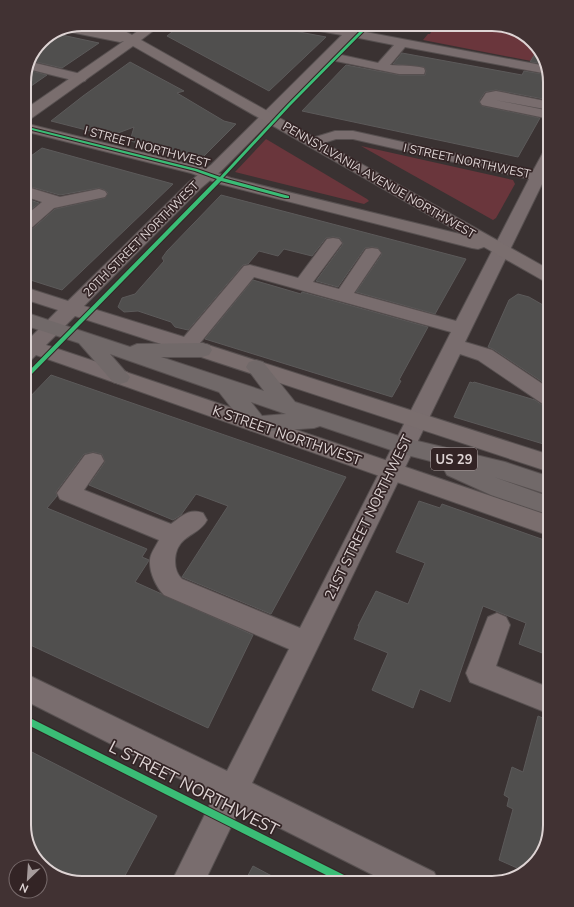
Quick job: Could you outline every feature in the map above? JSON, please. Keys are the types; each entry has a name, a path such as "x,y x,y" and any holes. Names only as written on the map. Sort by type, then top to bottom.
{"highway":[{"name":"K STREET NORTHWEST","path":"31,321 403,446 505,471 543,484"},
{"path":"86,340 120,377"},
{"path":"123,352 195,347"},
{"path":"256,367 288,407"},
{"path":"227,387 257,424 323,419"},
{"name":"K STREET NORTHWEST","path":"403,446 499,489 543,504"}],"main road":[{"path":"82,31 133,40"},
{"name":"PENNSYLVANIA AVENUE NORTHWEST","path":"116,31 543,273"},
{"path":"31,112 146,31"},
{"name":"I STREET NORTHWEST","path":"31,129 390,223 501,249"},
{"path":"195,347 543,462"},
{"name":"K STREET NORTHWEST","path":"120,377 543,524"}],"street":[{"path":"341,31 541,69"},
{"name":"20TH STREET NORTHWEST","path":"31,346 51,328 194,185 208,175 268,117 352,33"},
{"path":"388,69 402,43"},
{"path":"329,56 416,74"},
{"path":"34,67 80,78"},
{"path":"388,69 401,86"},
{"path":"543,105 496,95 491,96 487,102 543,114"},
{"name":"I STREET NORTHWEST","path":"314,142 335,135 353,136 543,178"},
{"name":"21ST STREET NORTHWEST","path":"190,876 501,249 543,180"},
{"path":"31,193 60,202"},
{"path":"31,219 49,204 99,194"},
{"path":"302,284 333,243"},
{"path":"343,296 372,253"},
{"path":"31,295 195,347 247,262 302,284 343,296 457,337 543,394"},
{"name":"K STREET NORTHWEST","path":"31,350 120,377"},
{"path":"93,461 68,493 173,535"},
{"path":"195,520 173,535 162,560 166,580 173,587 305,643"},
{"path":"497,624 480,673 543,698"},
{"name":"L STREET NORTHWEST","path":"31,689 409,876"}],"shaded area":[{"path":"432,31 502,32 514,36 526,44 535,55 531,61 423,40 428,34 430,34"},
{"path":"266,139 369,201 364,204 235,172"},
{"path":"361,146 513,180 515,184 496,218 493,220"}],"building":[{"path":"173,31 294,31 326,37 269,91 167,36"},
{"path":"63,35 99,43 62,68 36,62 46,46 54,40"},
{"path":"402,53 522,75 524,71 542,74 543,99 496,90 485,92 479,101 482,106 540,118 518,157 302,111 346,65 399,75 425,75 426,71 424,67 393,64"},
{"path":"534,55 539,63 530,62"},
{"path":"130,62 184,91 177,93 224,121 236,124 199,161 157,151 160,148 130,141 134,127 110,136 51,121"},
{"path":"33,71 47,75 31,86"},
{"path":"42,148 173,184 62,290 31,280 31,230 55,209 105,198 108,193 99,188 60,195 31,187 31,156"},
{"path":"221,195 466,259 435,314 356,292 382,254 378,248 365,248 338,287 316,281 343,244 340,238 333,237 326,238 312,256 284,249 278,256 259,251 248,264 243,265 188,330 175,327 171,322 138,311 124,312 118,307 122,298 135,294 164,261 162,258 167,251"},
{"path":"31,200 39,203 31,209"},
{"path":"253,280 428,327 399,380 401,381 392,397 205,339"},
{"path":"518,294 529,297 543,305 543,382 488,347 509,300"},
{"path":"51,375 346,477 271,614 182,577 228,506 196,494 181,515 173,520 89,485 105,462 102,454 93,452 84,454 56,492 57,496 47,508 147,549 142,557 149,560 135,582 253,635 208,728 31,645 31,396"},
{"path":"470,382 535,400 543,405 543,444 454,417"},
{"path":"419,501 440,508 442,504 543,540 543,653 519,644 526,623 483,606 450,702 420,689 413,708 372,690 388,653 354,639 358,626 376,591 408,604 425,563 396,552"},
{"path":"538,716 543,718 543,831 539,844 532,856 518,868 499,860 513,809 507,806 509,798 504,795 512,767 523,772"},
{"path":"31,752 157,816 125,876 72,875 60,871 48,863 48,859 44,859 36,847 32,835"},
{"path":"253,866 272,876 248,876"}],"cycle path":[{"path":"31,372 231,168 289,105 362,31"},
{"path":"31,129 196,170 226,181 287,197"},
{"path":"31,723 337,876"}]}
